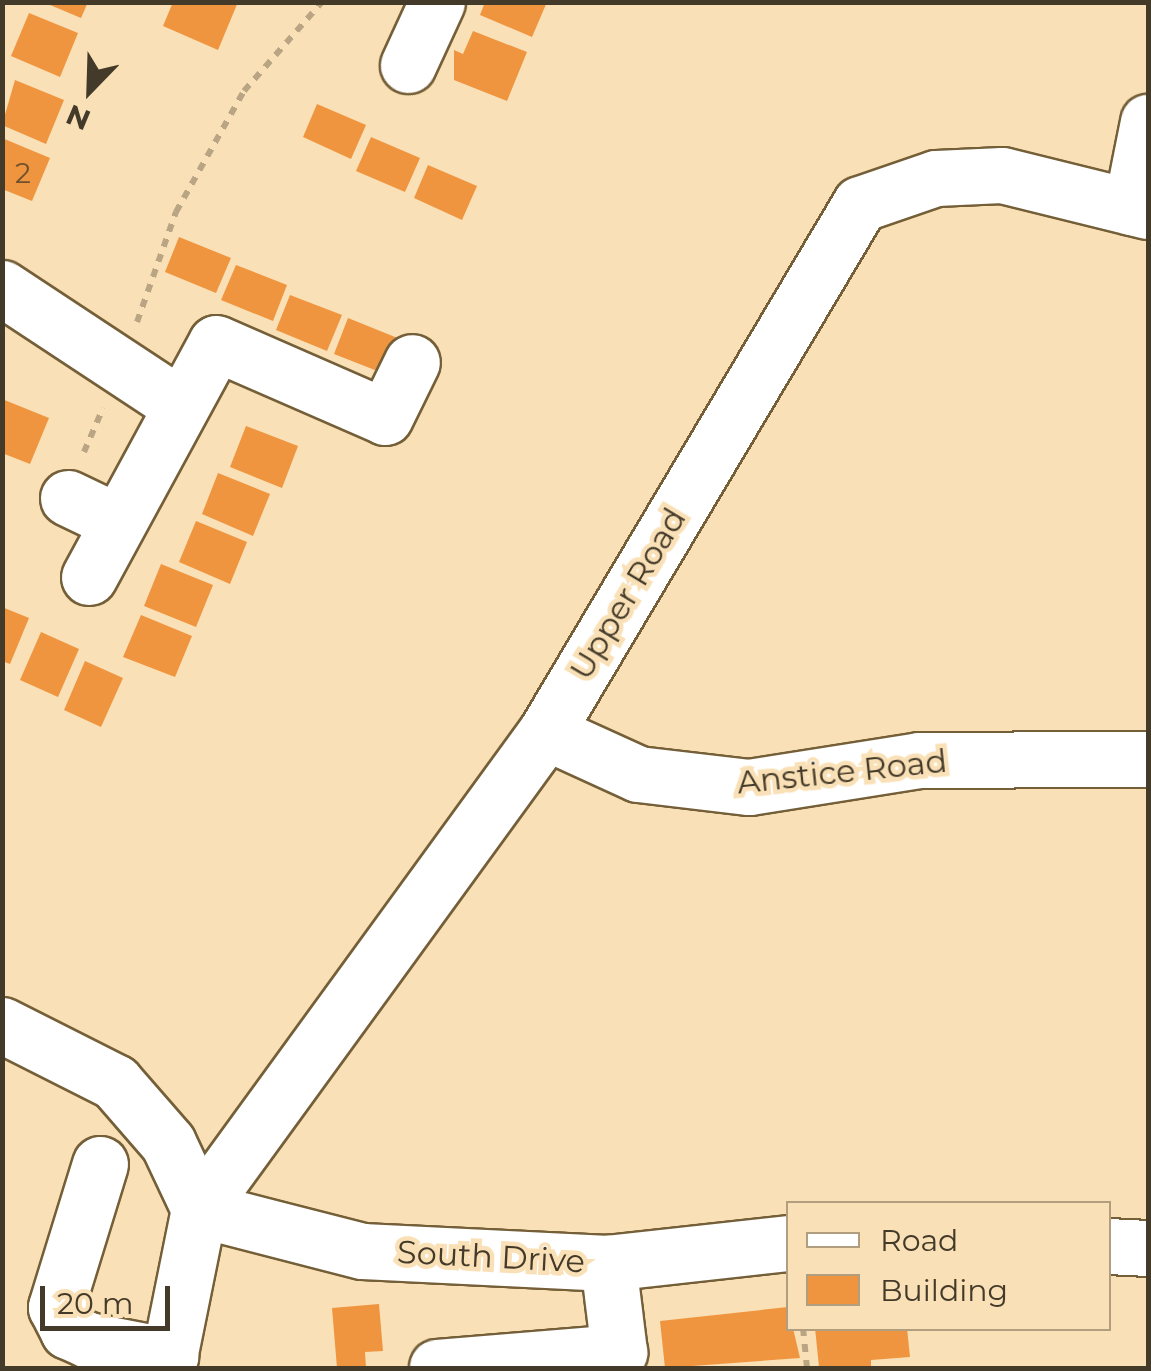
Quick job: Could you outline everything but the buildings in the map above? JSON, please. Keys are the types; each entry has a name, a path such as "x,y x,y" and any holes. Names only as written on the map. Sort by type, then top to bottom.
{"street":[{"path":"408,65 437,2"},
{"path":"1140,209 1148,122"},
{"name":"Upper Road","path":"198,1209 546,732 860,204 936,178 1002,175 1140,209"},
{"path":"2,288 178,404"},
{"path":"89,578 178,404 216,343 385,417 412,362"},
{"path":"68,498 118,522"},
{"name":"Anstice Road","path":"546,732 638,774 749,788 919,760 1148,759"},
{"path":"2,1026 116,1082 168,1142 198,1209 168,1362 68,1331 56,1308 100,1164"},
{"name":"South Drive","path":"198,1209 362,1251 608,1263 786,1243"},
{"path":"1111,1246 1148,1248"},
{"path":"437,1367 618,1352 608,1263"}],"path":[{"path":"68,498 122,366 176,212 244,92 322,2"},
{"path":"804,1331 807,1368"}]}
